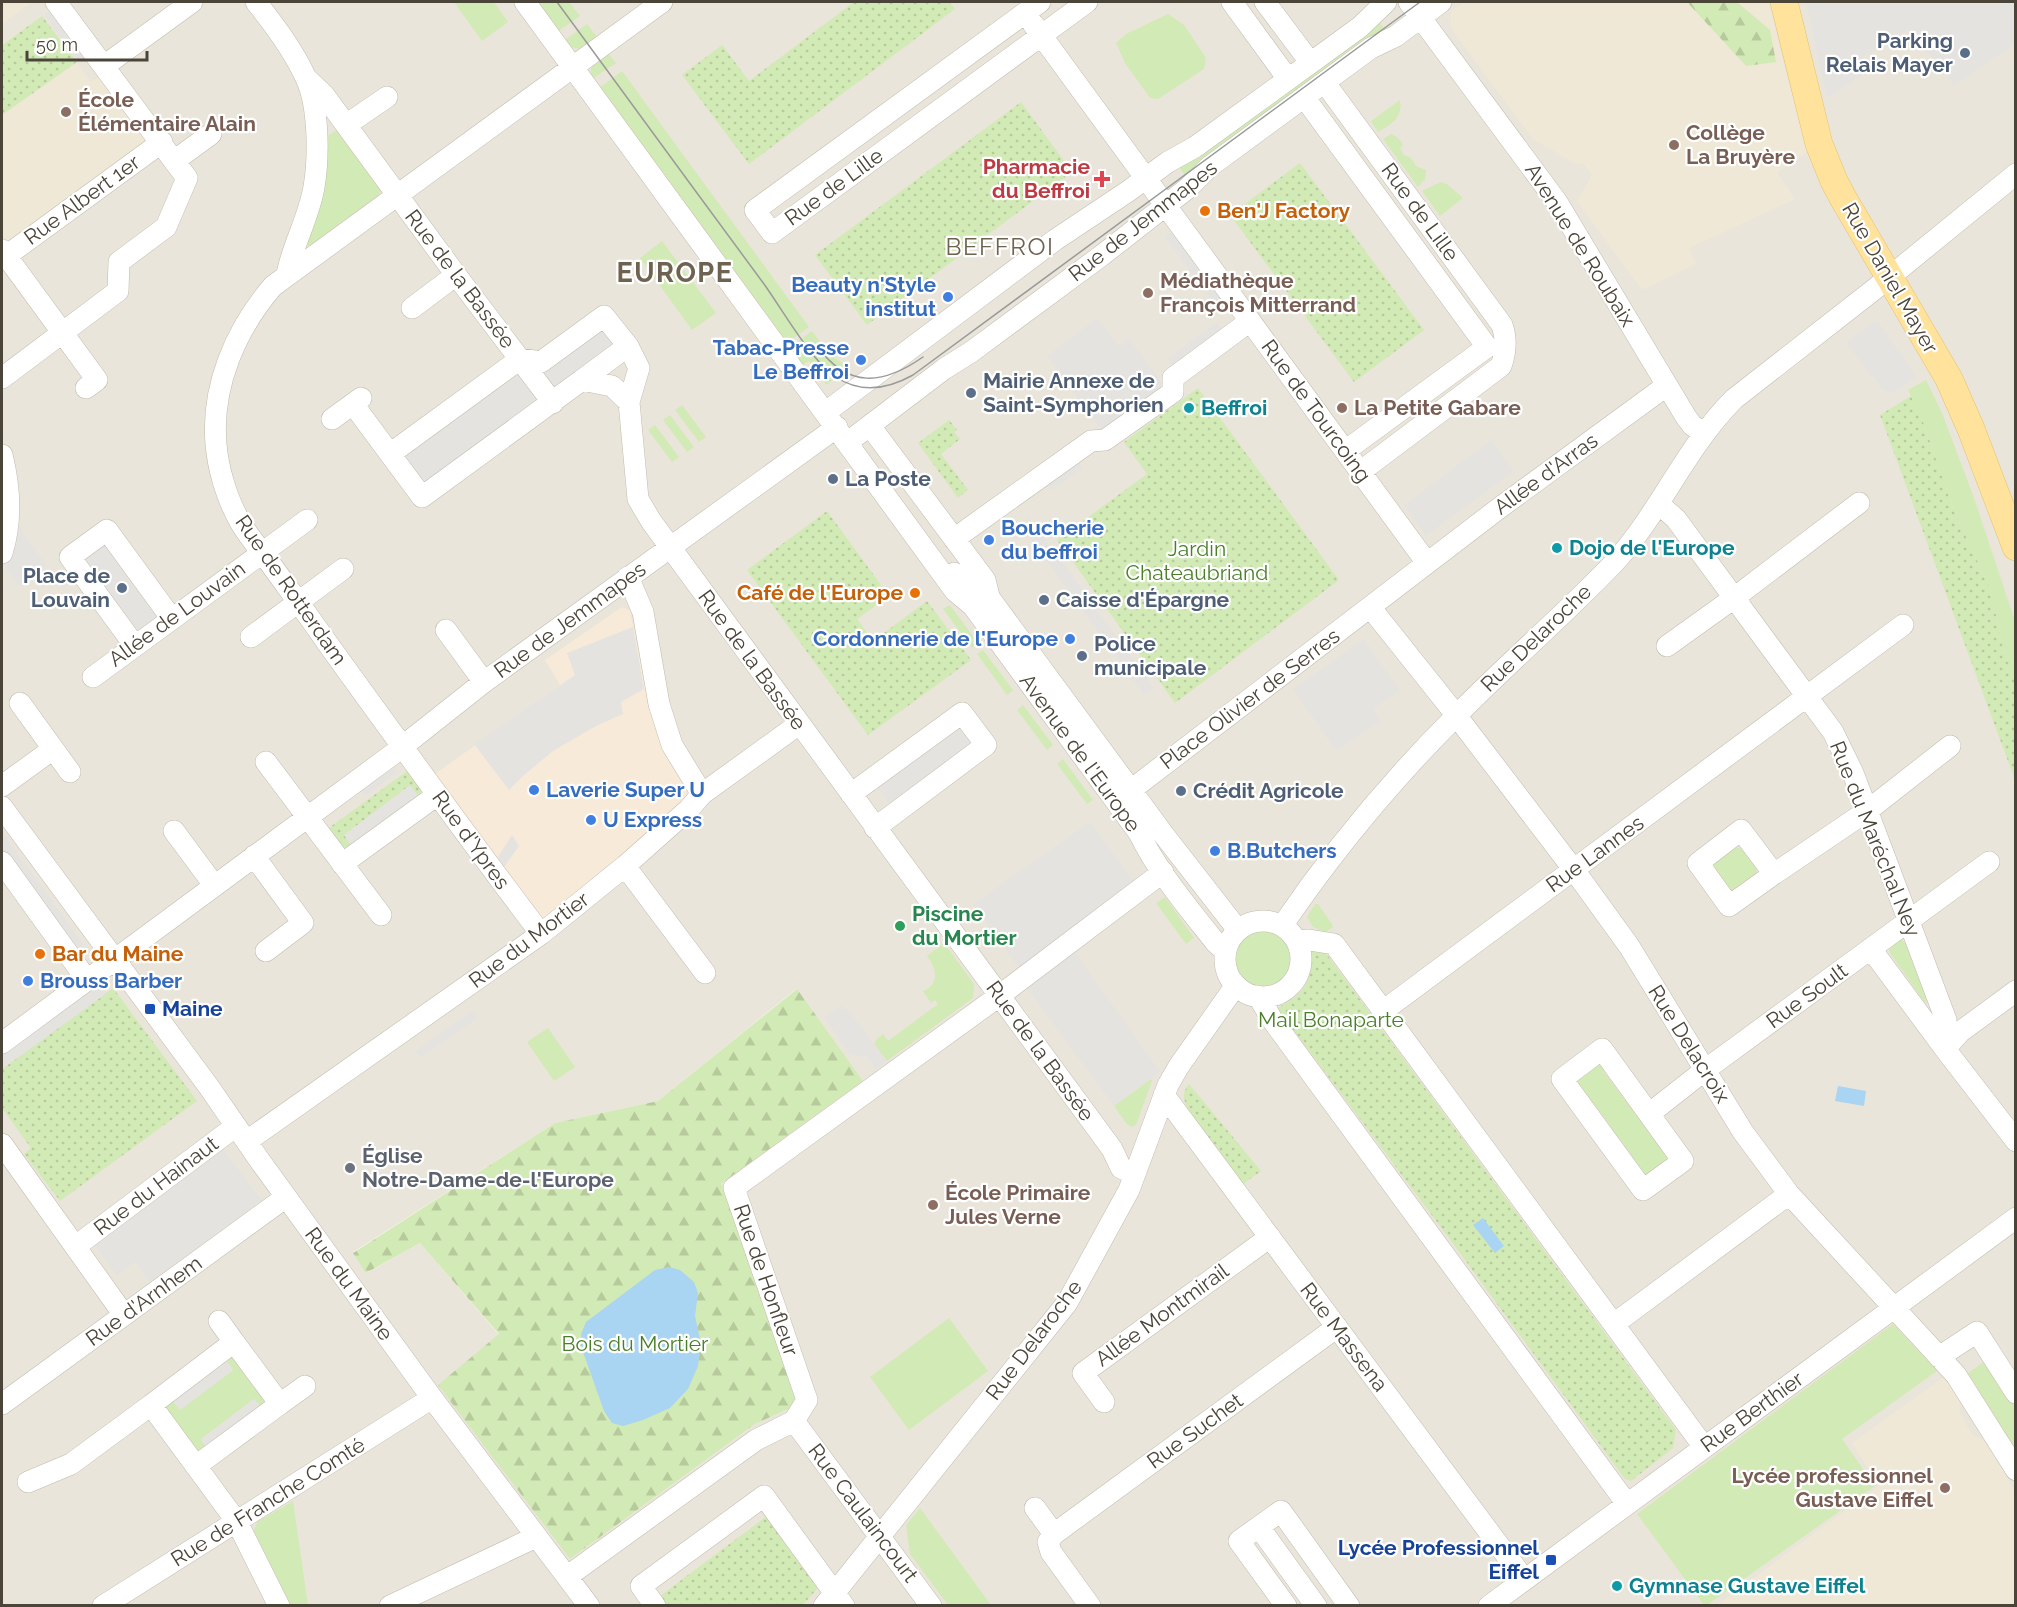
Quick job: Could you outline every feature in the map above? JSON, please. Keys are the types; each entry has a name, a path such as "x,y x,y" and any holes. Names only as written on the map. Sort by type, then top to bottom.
{"main road":[{"name":"Rue Daniel Mayer","path":"1784,2 1819,144 1827,165 1843,198 1949,380 1971,429 2016,547"}],"street":[{"name":"Rue Albert 1er","path":"4,253 162,142 56,2"},
{"path":"104,66 192,2"},
{"path":"256,2 285,40 307,79 318,133 315,186 291,255 287,274"},
{"name":"Avenue de l'Europe","path":"525,2 566,72 837,427 955,591 973,606 1139,833 1147,850 1163,872 1209,934 1226,952"},
{"path":"566,72 662,2"},
{"name":"Rue de Lille","path":"1027,5 755,210 772,233 1087,2"},
{"path":"1232,2 1288,78"},
{"path":"1265,2 1310,62"},
{"name":"Rue de Jemmapes","path":"114,959 402,746 484,682 837,427 1055,240 1168,162 1195,147 1360,27 1386,2"},
{"name":"Rue de Jemmapes","path":"837,427 870,426 944,369 1079,273 1188,188 1209,167 1371,48 1396,36 1415,9 1441,2"},
{"name":"Rue de Tourcoing","path":"1027,5 1041,35 1427,563"},
{"name":"Avenue de Roubaix","path":"1415,9 1557,202 1666,386 1692,425 1703,434"},
{"name":"Rue de Rotterdam","path":"402,746 238,519 221,474 216,444 216,415 220,388 227,361 240,332 260,301 273,286 566,72"},
{"name":"Rue de la Bassée","path":"307,79 324,95 553,403"},
{"name":"Rue de Lille","path":"1304,97 1496,346 1505,333 1502,325 1325,83"},
{"path":"346,125 387,97"},
{"path":"174,161 211,134"},
{"path":"2,378 118,291 119,262 166,227 187,178 162,142"},
{"name":"Rue Delaroche","path":"1290,934 1341,845 1409,765 1456,716 1613,564 1640,532 1703,434 1734,399 2016,174"},
{"path":"4,253 97,380 86,388"},
{"path":"412,308 456,274"},
{"path":"390,454 520,359 541,362 604,316 628,346 639,368 628,402 612,386 582,380"},
{"path":"954,538 1091,441 1105,441 1173,392 1173,378 1250,321"},
{"path":"332,419 357,401 390,454 422,497 628,346"},
{"path":"1345,451 1496,346 1505,354 1501,366 1360,472"},
{"name":"Allée d'Arras","path":"1427,563 1666,386"},
{"name":"Rue de la Bassée","path":"628,402 638,499 651,521 1112,1149 1120,1168 1134,1174"},
{"name":"Avenue de l'Europe","path":"870,426 985,580 991,600"},
{"path":"2,455 9,508 2,553"},
{"path":"1667,646 1859,502"},
{"name":"Rue du Maréchal Ney","path":"1659,504 1676,519 1833,732 1853,773 1946,1020 1945,1049"},
{"name":"Allée de Louvain","path":"93,677 307,520"},
{"path":"135,646 70,557 107,530 172,619"},
{"name":"Avenue de l'Europe","path":"931,555 991,600 1238,930"},
{"path":"1427,563 1370,607 1456,716"},
{"path":"251,637 343,569"},
{"path":"628,578 643,612 659,704 672,745 702,794"},
{"name":"Place Olivier de Serres","path":"1131,790 1370,607"},
{"name":"Rue Lannes","path":"1383,1011 1903,625"},
{"path":"446,630 484,682"},
{"path":"20,703 70,772"},
{"path":"851,794 962,713 986,745 875,828"},
{"name":"Rue Delacroix","path":"1456,716 1629,946 1743,1132 1789,1194 1956,1375 2016,1470"},
{"name":"Rue du Mortier","path":"242,1134 541,934 625,866 689,809 702,794 799,724"},
{"name":"Rue d'Ypres","path":"402,746 541,934"},
{"path":"1774,874 1867,811 1950,746"},
{"path":"2,786 53,749"},
{"path":"266,762 381,915"},
{"path":"342,864 437,795"},
{"name":"Rue du Maine","path":"2,807 432,1398 589,1605"},
{"path":"174,831 214,885"},
{"path":"254,856 303,922 266,951"},
{"path":"2,862 87,980"},
{"name":"Rue Soult","path":"1649,1114 1705,1070 1989,862"},
{"path":"625,866 705,973"},
{"path":"999,996 1163,872"},
{"path":"1290,934 1301,952 1301,964 1297,976 1290,985 1270,996 1246,993 1236,985 1229,975 1226,952 1230,940 1238,930 1248,924 1260,921 1272,922 1290,934 1334,944 1704,1447"},
{"name":"Rue du Maréchal Ney","path":"1871,949 2015,1139"},
{"path":"2,1043 114,959"},
{"name":"Rue Delaroche","path":"834,1601 880,1536 1067,1303 1129,1190 1164,1095 1179,1065 1236,985"},
{"path":"1945,1049 1960,1032 2016,991"},
{"name":"Rue de Honfleur","path":"794,1421 807,1400 734,1188 999,996"},
{"path":"1258,996 1273,1021 1627,1504"},
{"path":"1602,1049 1649,1114 1683,1161 1643,1190 1562,1079 1602,1049"},
{"name":"Rue Massena","path":"1164,1095 1524,1580"},
{"name":"Rue du Hainaut","path":"76,1246 242,1134"},
{"name":"Rue du Hainaut","path":"2,1144 9,1170 76,1246 124,1315"},
{"path":"1614,1324 1789,1194"},
{"name":"Rue d'Arnhem","path":"2,1404 286,1197"},
{"name":"Rue Berthier","path":"1489,1605 2016,1218"},
{"name":"Allée Montmirail","path":"1104,1402 1083,1373 1270,1237"},
{"path":"219,1321 280,1404"},
{"name":"Rue Suchet","path":"1054,1534 1337,1327"},
{"path":"1939,1357 1977,1332 2016,1393"},
{"path":"28,1482 71,1464 234,1342"},
{"path":"196,1466 305,1386"},
{"name":"Rue de Franche Comté","path":"103,1605 432,1398"},
{"path":"151,1405 237,1522 279,1605"},
{"path":"568,1576 756,1440 794,1421"},
{"name":"Rue Caulaincourt","path":"794,1421 931,1605"},
{"path":"655,1605 641,1586 764,1496 834,1601"},
{"path":"1035,1508 1054,1534 1048,1542 1051,1552 1090,1605"},
{"path":"1286,1605 1239,1541 1281,1510 1349,1605"},
{"path":"1259,1527 1316,1605"},
{"path":"390,1605 537,1537"}],"shaded area":[{"path":"2,2 2015,2 2015,1605 2,1605","holes":["796,989 863,1081 721,1184 793,1407 755,1424 570,1559 499,1335 420,1243 367,1273 353,1252 555,1123 658,1101"]},
{"path":"2,2 32,2 2,24"},
{"name":"Collège La Bruyère","path":"1465,2 1768,2 1807,152 1777,173 1795,199 1689,248 1696,264 1642,290 1577,201 1592,175 1583,163 1576,164 1532,138 1451,28 1451,11"},
{"name":"Parking Relais Mayer","path":"1806,2 2015,2 2015,44 1954,85 1908,29 1855,62 1862,76 1827,98"},
{"path":"56,11 92,58 78,61 44,14"},
{"name":"École Élémentaire Alain","path":"42,16 91,82 103,75 152,141 7,243 2,235 2,44"},
{"path":"1174,230 1229,306 1220,312 1165,237"},
{"path":"1098,318 1119,346 1129,338 1167,390 1106,436 1047,356"},
{"path":"1217,322 1224,332 1175,368 1168,358"},
{"path":"1873,322 1878,322 1917,377 1894,393 1883,390 1846,343"},
{"path":"604,330 615,341 612,347 558,387 553,388 544,375 546,371"},
{"path":"518,376 536,399 535,408 422,485 403,460 405,454 511,377"},
{"path":"1491,440 1514,471 1426,536 1404,505"},
{"path":"1076,458 1083,468 1051,490 1044,481"},
{"path":"1029,517 1154,688 1144,695 1020,524"},
{"path":"19,527 47,565 19,586 6,569"},
{"name":"Place de Louvain","path":"105,541 162,619 139,635 83,557"},
{"path":"622,607 630,611 653,721 688,783 687,801 562,908 541,921 435,774 560,685 545,660"},
{"path":"633,627 644,689 621,702 623,714 596,726 553,751 509,790 474,744 575,675 567,653"},
{"path":"1364,639 1400,691 1373,709 1381,721 1336,751 1293,689"},
{"path":"956,727 968,730 971,740 969,746 890,805 876,785"},
{"path":"394,768 397,773 365,796 361,791"},
{"path":"410,785 418,796 351,845 344,835"},
{"path":"1090,822 1135,883 1064,936 1160,1072 1114,1106 1025,986 1020,969 973,904"},
{"path":"2,832 85,946 76,953 2,851"},
{"path":"512,835 519,846 504,867 498,857"},
{"path":"97,979 107,993 2,1069 2,1050"},
{"path":"841,1005 844,1010 847,1008 887,1061 876,1069 866,1056 850,1055 824,1017"},
{"path":"473,1010 478,1018 420,1058 415,1051"},
{"path":"223,1148 262,1200 150,1282 135,1262 117,1276 93,1244"},
{"path":"226,1360 233,1370 180,1410 172,1400"},
{"name":"Lycée professionnel Gustave Eiffel","path":"1944,1377 1959,1397 1960,1414 1973,1436 1984,1440 2015,1491 2015,1605 1715,1606 1879,1486 1852,1443"},
{"path":"254,1399 262,1409 208,1450 201,1440"}],"green space":[{"path":"454,2 494,2 508,22 482,41"},
{"path":"535,2 569,2 580,16 557,32"},
{"path":"854,2 949,2 955,9 749,164 682,75 722,45 749,81"},
{"path":"1687,2 1737,2 1770,30 1776,62 1746,66"},
{"path":"1168,14 1184,25 1206,58 1204,69 1158,99 1150,98 1125,63 1116,43 1126,34"},
{"path":"1374,15 1388,34 1189,181 1176,163"},
{"path":"42,16 77,62 2,115 2,45"},
{"path":"587,24 597,37 580,49 570,47 565,40"},
{"path":"607,52 616,63 592,79 592,66"},
{"path":"622,71 809,327 787,343 599,88"},
{"path":"1400,100 1398,116 1378,132 1371,121"},
{"path":"1021,102 1072,172 867,325 815,255"},
{"path":"338,129 381,190 375,202 314,246 307,245 305,237 326,137"},
{"path":"1391,134 1403,144 1400,148 1404,155 1411,158 1416,166 1426,170 1425,179 1418,187 1383,139"},
{"path":"1300,163 1424,330 1354,382 1230,215"},
{"path":"1441,182 1447,184 1463,198 1440,216 1422,191"},
{"path":"662,241 716,313 692,330 640,258"},
{"path":"812,331 828,353 849,368 826,385 809,361 802,365 790,347"},
{"path":"1926,380 1942,413 1974,498 2015,621 2015,677 2005,655 1990,589 1954,511 1922,419 1908,390"},
{"name":"Jardin Chateaubriand","path":"1198,388 1339,580 1175,703 1057,540 1147,474 1124,442"},
{"path":"1911,396 1922,419 1954,511 1990,589 2005,655 2015,677 2015,780 1880,415"},
{"path":"682,405 706,437 699,442 675,410"},
{"path":"670,415 694,447 687,452 663,420"},
{"path":"949,420 957,430 954,432 960,439 941,454 968,490 958,498 918,443"},
{"path":"655,425 679,457 672,462 648,430"},
{"path":"827,511 889,596 857,619 873,641 927,601 971,660 868,735 747,570"},
{"path":"950,605 978,643 972,648 943,609"},
{"path":"983,650 1013,690 1007,695 977,654"},
{"path":"1023,705 1053,745 1047,750 1017,710"},
{"path":"1063,759 1093,800 1087,804 1057,764"},
{"path":"410,769 420,785 421,792 418,796 410,786 344,835 351,845 343,848 334,843 326,830"},
{"path":"1736,847 1742,849 1757,868 1756,875 1735,891 1728,890 1714,871 1714,864"},
{"path":"1165,897 1194,938 1186,944 1156,903"},
{"path":"1315,904 1318,904 1332,924 1333,927 1325,932 1313,927 1307,917"},
{"path":"1257,931 1269,931 1279,935 1287,943 1291,959 1287,975 1279,983 1269,987 1257,987 1247,983 1239,975 1235,965 1235,953 1239,943 1247,935"},
{"path":"1899,940 1906,944 1927,1000 1925,1003 1890,953 1889,949"},
{"path":"944,943 974,984 973,998 887,1061 874,1044 877,1039 883,1034 888,1041 938,1004 935,1000 931,1003 923,991 932,984 935,976 933,966 927,956"},
{"name":"Mail Bonaparte","path":"1312,948 1323,949 1676,1430 1673,1448 1631,1481 1625,1479 1280,1012 1275,1011 1297,995 1306,984 1310,971"},
{"path":"113,988 197,1101 60,1201 24,1154 31,1148 2,1108 2,1069"},
{"name":"Bois du Mortier","path":"797,989 863,1081 721,1184 729,1195 797,1399 793,1407 755,1424 570,1559 438,1385 499,1334 420,1243 366,1273 353,1253 555,1123 658,1101"},
{"path":"548,1028 575,1067 554,1081 527,1042"},
{"path":"1598,1063 1605,1064 1608,1069 1604,1072 1625,1100 1629,1097 1657,1136 1654,1139 1666,1156 1672,1155 1647,1179 1628,1159 1632,1156 1619,1138 1614,1140 1605,1127 1609,1124 1575,1079"},
{"path":"1151,1079 1136,1125 1131,1127 1114,1106"},
{"path":"1189,1084 1261,1171 1243,1184 1188,1111 1184,1094"},
{"path":"949,1318 988,1371 909,1430 870,1377"},
{"path":"1893,1324 1937,1371 1842,1439 1875,1486 1704,1605 1637,1514"},
{"path":"229,1357 237,1359 266,1399 266,1405 262,1409 254,1399 201,1439 208,1450 196,1453 165,1406 172,1400 180,1410 233,1370 226,1360"},
{"path":"1987,1360 2015,1407 2015,1449 1968,1373"},
{"path":"293,1501 308,1605 287,1605 253,1534 257,1522"},
{"path":"920,1508 991,1605 948,1605 910,1554 906,1525"},
{"path":"771,1513 822,1583 803,1605 661,1606 656,1599"}],"water":[{"path":"1838,1086 1866,1091 1864,1106 1835,1101"},
{"path":"1483,1218 1504,1246 1495,1253 1473,1225"},
{"path":"669,1267 680,1270 694,1282 698,1293 695,1316 701,1344 698,1366 688,1389 670,1408 623,1426 612,1423 604,1411 582,1349 581,1334 586,1322 655,1270"}],"tram line":[{"path":"557,2 764,284 797,334 826,369 836,377 865,388 894,384 913,375 1420,2"},
{"path":"817,346 841,370 854,376 867,378 894,373 923,357"}],"place":[{"name":"Parking Relais Mayer","path":"1965,53"},
{"name":"École Élémentaire Alain","path":"66,112"},
{"name":"Collège La Bruyère","path":"1674,145"},
{"name":"Pharmacie du Beffroi","path":"1102,179"},
{"name":"Ben'J Factory","path":"1205,211"},
{"name":"Médiathèque François Mitterrand","path":"1148,293"},
{"name":"Beauty n'Style institut","path":"948,297"},
{"name":"Tabac-Presse Le Beffroi","path":"861,360"},
{"name":"Mairie Annexe de Saint-Symphorien","path":"971,393"},
{"name":"Beffroi","path":"1189,408"},
{"name":"La Petite Gabare","path":"1342,408"},
{"name":"La Poste","path":"833,479"},
{"name":"Boucherie du beffroi","path":"989,540"},
{"name":"Dojo de l'Europe","path":"1557,548"},
{"name":"Place de Louvain","path":"122,588"},
{"name":"Café de l'Europe","path":"915,593"},
{"name":"Caisse d'Épargne","path":"1044,600"},
{"name":"Cordonnerie de l'Europe","path":"1070,639"},
{"name":"Police municipale","path":"1082,656"},
{"name":"Laverie Super U","path":"534,790"},
{"name":"Crédit Agricole","path":"1181,791"},
{"name":"U Express","path":"591,820"},
{"name":"B.Butchers","path":"1215,851"},
{"name":"Piscine du Mortier","path":"900,926"},
{"name":"Bar du Maine","path":"40,954"},
{"name":"Brouss Barber","path":"28,981"},
{"name":"Maine","path":"150,1009"},
{"name":"Église Notre-Dame-de-l'Europe","path":"350,1168"},
{"name":"École Primaire Jules Verne","path":"933,1205"},
{"name":"Lycée professionnel Gustave Eiffel","path":"1945,1488"},
{"name":"Lycée Professionnel Eiffel","path":"1551,1560"},
{"name":"Gymnase Gustave Eiffel","path":"1617,1586"}],"district":[{"name":"BEFFROI","path":"1000,247"},
{"name":"EUROPE","path":"675,273"}]}
